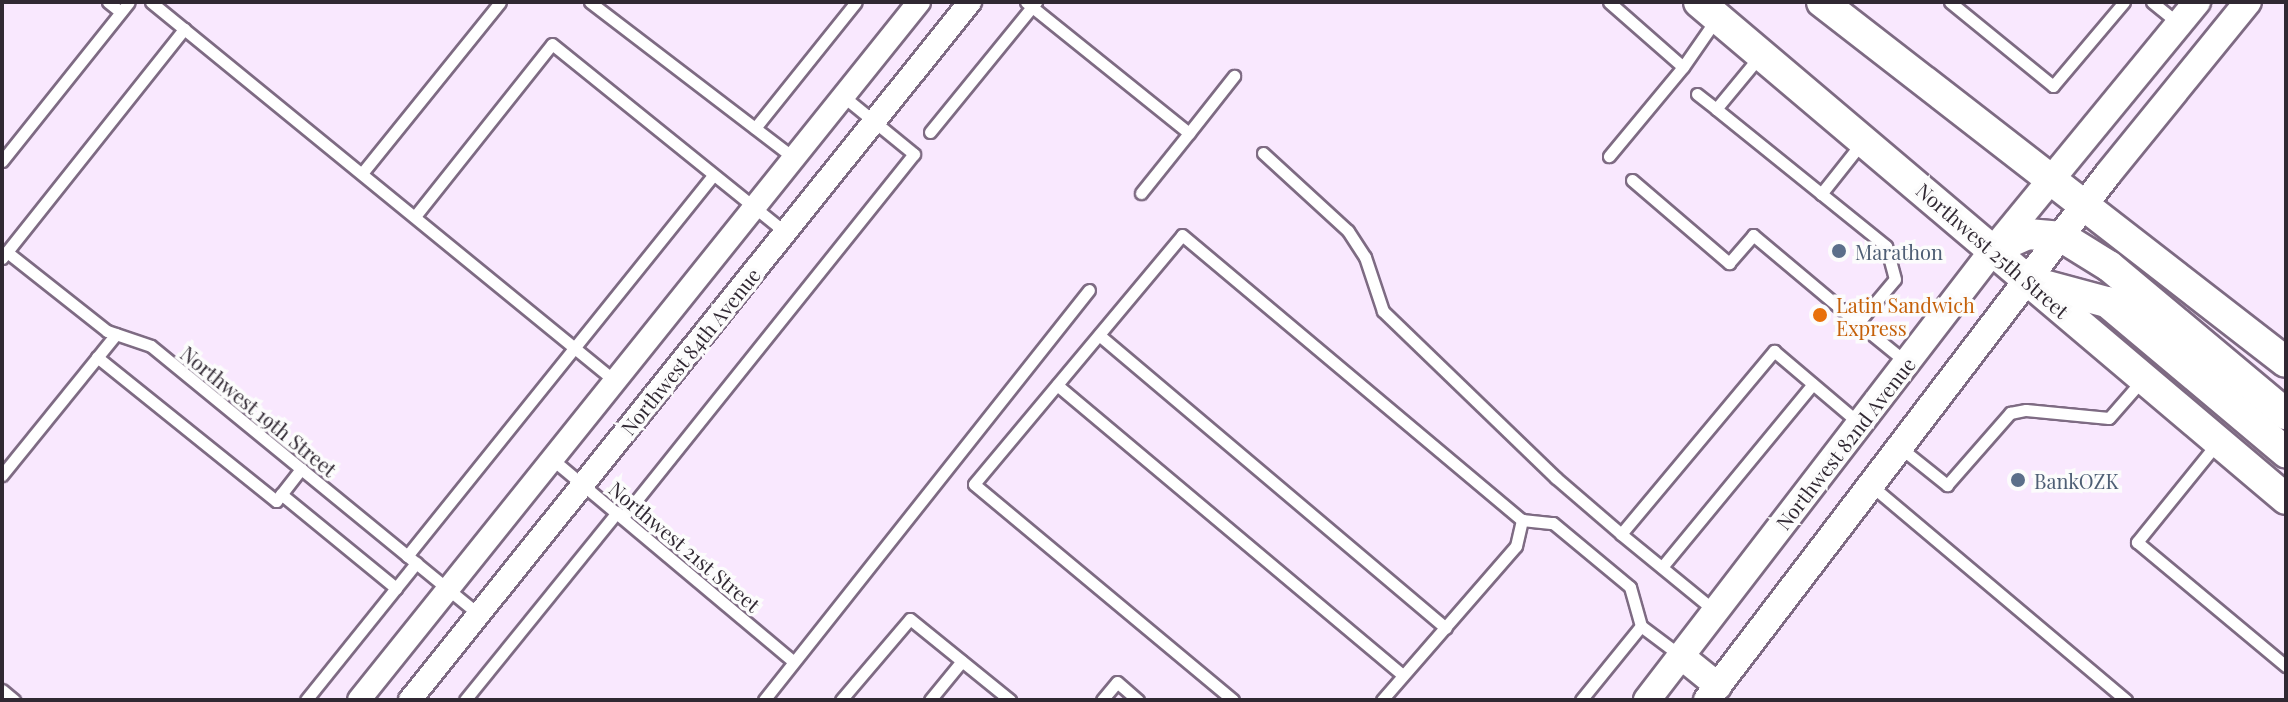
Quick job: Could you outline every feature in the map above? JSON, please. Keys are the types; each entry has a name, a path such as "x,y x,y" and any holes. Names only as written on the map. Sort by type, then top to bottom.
{"main road":[{"path":"1822,2 2087,203 2286,362"},
{"name":"Northwest 25th Street","path":"1708,10 2286,499"},
{"path":"2087,203 2122,250 2286,390"},
{"path":"1994,249 2028,234 2062,237 2109,266 2286,414"},
{"path":"2030,281 2107,302 2286,452"}],"street":[{"name":"Northwest 84th Avenue","path":"359,700 919,2"},
{"name":"Northwest 84th Avenue","path":"410,700 970,2"},
{"path":"1681,656 1713,693 2087,203 2248,2"},
{"name":"Northwest 82nd Avenue","path":"1647,700 1994,249 2189,9"}],"lane":[{"path":"108,2 121,12"},
{"path":"2,161 129,2"},
{"path":"151,2 416,215 615,381"},
{"path":"363,172 500,2"},
{"path":"590,2 794,158"},
{"path":"755,128 856,2"},
{"path":"1609,2 1683,67"},
{"path":"1950,2 2053,86 2124,2"},
{"path":"2152,2 2189,9"},
{"path":"930,132 1032,4 1189,133"},
{"path":"1609,156 1683,67 1708,10"},
{"path":"4,255 184,29"},
{"path":"416,215 552,44 785,232"},
{"path":"1716,109 1762,53"},
{"path":"1141,193 1234,76"},
{"path":"1697,94 1886,246 1895,279 1858,323"},
{"path":"465,700 914,154 843,96"},
{"path":"1821,194 1864,140"},
{"path":"1263,153 1348,231 1365,257 1383,311 1556,478 1715,612"},
{"path":"306,700 396,588 411,559 713,175"},
{"path":"1632,180 1729,263 1753,235 1907,363"},
{"path":"1233,700 974,484 1182,235 1522,520 1553,523 1630,587 1641,626 1681,656"},
{"name":"Northwest 19th Street","path":"4,255 116,334 151,346 478,614"},
{"path":"764,700 1089,290"},
{"path":"2,475 116,334"},
{"path":"1099,335 1446,628"},
{"path":"1621,534 1774,351 1859,424"},
{"path":"97,357 276,501 301,469"},
{"path":"1902,449 1947,485 2010,413 2109,418 2143,379"},
{"path":"1662,567 1813,384"},
{"path":"1057,385 1403,675"},
{"path":"2218,442 2137,542 2286,666"},
{"name":"Northwest 21st Street","path":"552,459 793,661"},
{"path":"1873,487 2126,700"},
{"path":"281,494 396,588"},
{"path":"1382,700 1516,546 1522,520"},
{"path":"841,700 910,619 1010,700"},
{"path":"1581,700 1641,626"},
{"path":"930,700 962,661"},
{"path":"1102,700 1117,682 1138,700"},
{"path":"2,690 14,700"}],"place":[{"name":"Marathon","path":"1839,251"},
{"name":"Latin Sandwich Express","path":"1820,315"},
{"name":"BankOZK","path":"2018,480"}]}
